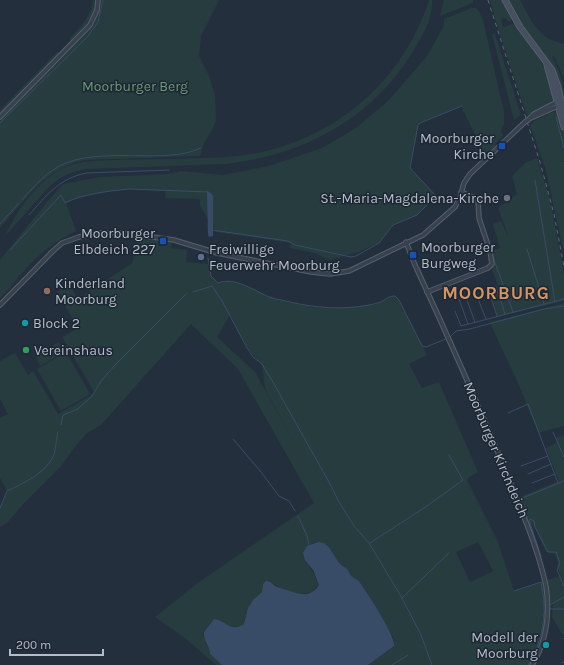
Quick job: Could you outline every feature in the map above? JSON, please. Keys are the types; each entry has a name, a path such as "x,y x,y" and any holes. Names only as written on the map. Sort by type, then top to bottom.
{"main road":[{"path":"505,0 520,27 555,76 564,127"},
{"path":"560,103 564,113"}],"street":[{"path":"0,117 90,25 97,10 98,0"},
{"path":"0,305 62,243 75,238 98,233 123,233 164,238 188,243 217,253 297,270 330,274 355,269 420,236 440,220 455,207 464,183 470,174 527,121 560,103"},
{"path":"427,292 491,266 492,262 490,251 479,218 478,199 474,196 461,192"},
{"name":"Moorburger Kirchdeich","path":"406,242 485,420 526,524 546,586 548,606 546,630 543,641 532,665"}],"green space":[{"path":"93,0 98,0 95,10 86,27 0,116 0,110 57,52 59,52 70,41 70,38 88,16"},
{"name":"Moorburger Berg","path":"100,0 219,0 201,36 199,56 209,76 215,95 216,121 204,143 200,156 85,160 71,164 48,177 37,186 0,228 0,120 94,25"},
{"path":"429,0 432,0 432,8 426,28 412,53 395,77 376,97 355,115 332,131 281,153 253,160 225,164 87,169 77,171 58,179 50,186 5,236 16,215 30,195 48,178 58,171 73,164 113,160 241,156 283,146 311,135 338,120 362,102 384,80 402,56 417,29"},
{"path":"444,0 473,0 473,3 440,16"},
{"path":"490,0 503,0 512,19 510,22 504,18 501,19 503,27 513,24 516,25 534,51 550,81 553,91 553,100 527,116 499,32"},
{"path":"508,0 520,0 532,21 544,36 564,44 564,79 554,56 552,57 561,75 564,96 557,74 552,65 522,25"},
{"path":"471,8 476,8 479,11 483,20 504,111 504,124 501,131 503,136 495,144 495,147 485,155 461,106 420,123 418,125 410,168 436,196 417,215 393,225 379,243 358,252 330,260 315,253 290,248 291,243 216,232 200,206 200,199 165,198 166,191 129,189 116,190 74,199 66,203 76,231 55,243 42,253 30,264 0,298 0,260 63,184 100,177 168,174 181,171 223,175 269,166 322,148 356,128 388,101 427,56 444,26 444,19"},
{"path":"492,34 495,34 521,115 514,120"},
{"path":"553,112 558,113 564,130 564,161 562,161 564,162 564,252 545,167 530,125 536,120"},
{"path":"537,158 550,200 564,273 564,301 497,317 490,295 500,291 491,266 490,251 500,248 493,224 501,221 509,238 498,208 517,194 512,176 525,163"},
{"path":"138,237 172,243 171,248 187,250 186,262 209,264 211,276 218,283 232,281 240,283 275,298 323,308 339,308 374,304 389,297 395,296 399,300 427,355 409,364 422,388 439,382 478,472 469,477 467,480 498,542 514,591 560,576 564,586 564,634 562,634 552,617 553,605 557,601 544,607 541,630 535,652 528,665 368,665 394,646 394,640 382,617 358,580 352,577 345,567 339,563 329,547 324,543 316,542 307,546 309,565 319,585 311,592 300,595 278,587 270,582 263,584 262,592 253,600 248,608 244,624 232,627 214,619 205,630 203,634 210,654 222,665 216,665 185,638 155,617 199,582 314,503 238,369 191,324 101,425 87,433 62,465 25,502 7,523 0,527 0,508 7,491 0,478 0,418 8,414 0,399 0,361 15,353 28,375 33,371 58,414 90,396 94,392 62,337 78,328 57,292 69,284 78,299 132,263","holes":["230,315 248,348 262,364 265,389 295,444 255,372 217,337","478,542 493,571 470,582 456,552"]},
{"path":"564,303 564,426 538,433 518,383 490,323"},
{"path":"59,342 65,352 40,366 35,355"},
{"path":"66,352 90,394 61,411 37,369"},
{"path":"564,435 564,583 557,567 558,562 555,554 546,552 534,526 525,517 517,498 559,481 546,448 556,443 557,437"}],"water":[{"path":"207,191 213,196 213,236 209,237 208,235"},
{"path":"318,542 324,543 329,547 339,563 347,569 352,577 358,580 386,624 394,646 368,665 222,665 210,654 209,648 205,641 204,632 214,619 232,627 244,624 248,608 253,600 262,592 263,584 266,581 271,582 277,587 296,593 308,594 311,592 319,585 313,570 305,560 303,553 307,546"}],"waterway":[{"path":"0,123 88,36 98,22 103,0"},
{"path":"212,230 288,241 295,245 351,257 356,256 379,243 393,225 417,215 436,196 410,168 418,125 462,106"},
{"path":"556,117 564,148"},
{"path":"22,200 44,177 66,163 97,156 180,154 201,148"},
{"path":"29,215 54,188 77,175 87,173 169,170"},
{"path":"535,180 555,302"},
{"path":"10,250 61,195 65,203 87,195 129,189 208,192"},
{"path":"0,224 19,203"},
{"path":"527,249 544,304"},
{"path":"493,257 513,312"},
{"path":"208,258 211,276 218,283 225,281 239,283 272,298 300,304 330,308 359,307 381,302 389,297 395,296 399,300 422,346 426,347 446,339"},
{"path":"193,292 212,286 222,301 246,346 253,357 262,364 274,384 339,502 354,526 369,543 402,598 421,635 432,665"},
{"path":"496,287 505,314"},
{"path":"488,289 497,316"},
{"path":"61,425 63,415 78,409 92,396 101,381 116,364 186,294"},
{"path":"465,295 475,322"},
{"path":"459,299 468,324"},
{"path":"478,299 486,319"},
{"path":"455,311 461,326 564,299"},
{"path":"450,337 456,331 470,329 544,309 564,306"},
{"path":"508,413 528,404 558,483"},
{"path":"0,508 7,491 33,477 49,463 54,454 58,432"},
{"path":"553,432 564,457"},
{"path":"233,439 279,496 289,501 295,511"},
{"path":"370,543 424,508 463,480 449,455"},
{"path":"521,466 548,456"},
{"path":"528,474 551,464"},
{"path":"532,483 555,474"},
{"path":"520,499 564,481"},
{"path":"298,516 307,536 309,545"},
{"path":"541,556 529,520 530,519 534,521 535,527 548,552 556,552 560,563 557,570 564,586"},
{"path":"402,598 449,553"},
{"path":"514,591 541,582 544,604 542,628 535,652 528,665"},
{"path":"550,605 564,597"},
{"path":"550,609 564,609"},
{"path":"392,665 408,655"}],"railway":[{"path":"488,0 540,162 554,214 564,267"}],"place":[{"name":"Moorburger Kirche","path":"502,146"},
{"name":"St.-Maria-Magdalena-Kirche","path":"507,198"},
{"name":"Moorburger Elbdeich 227","path":"163,241"},
{"name":"Moorburger Burgweg","path":"413,255"},
{"name":"Freiwillige Feuerwehr Moorburg","path":"201,257"},
{"name":"Kinderland Moorburg","path":"47,291"},
{"name":"Block 2","path":"25,323"},
{"name":"Vereinshaus","path":"26,350"},
{"name":"Modell der Moorburg","path":"546,645"}],"district":[{"name":"MOORBURG","path":"496,293"}]}
